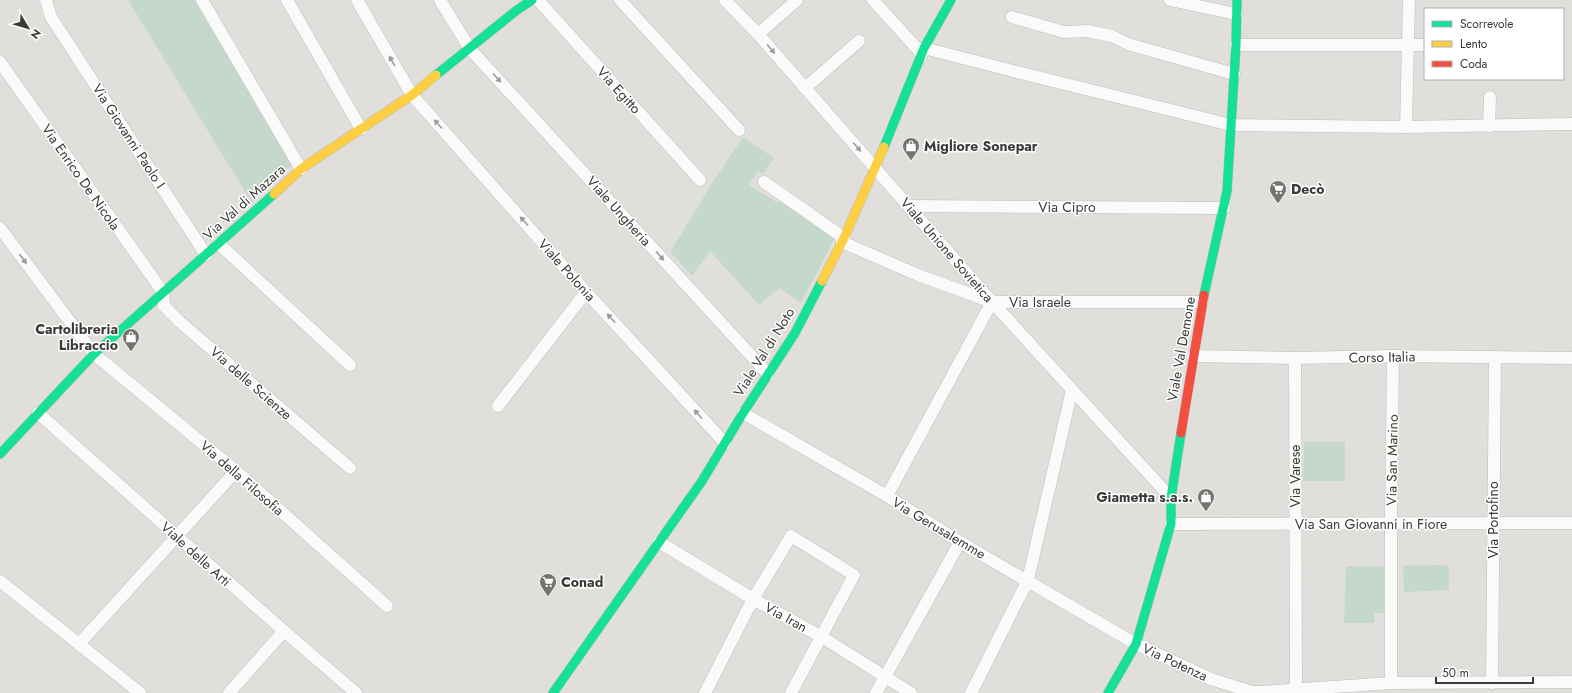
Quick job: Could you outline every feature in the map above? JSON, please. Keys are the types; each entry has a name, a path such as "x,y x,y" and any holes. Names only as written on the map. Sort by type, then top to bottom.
{"street":[{"name":"Via Giovanni Paolo I","path":"46,0 51,17 206,255"},
{"path":"202,0 301,169"},
{"path":"287,0 361,129"},
{"name":"Viale Polonia","path":"357,0 412,95 586,292 725,443"},
{"name":"Viale Ungheria","path":"440,0 470,49 768,374"},
{"name":"Via Val di Mazara","path":"0,454 94,354 219,244 301,169 412,95 470,49 515,5 532,0"},
{"name":"Via Egitto","path":"538,0 700,180"},
{"path":"620,0 739,130"},
{"name":"Viale Unione Sovietica","path":"726,0 758,34 992,302 1171,498"},
{"path":"758,34 797,0"},
{"path":"873,0 923,51 1013,71 1231,125 1406,127 1572,124"},
{"name":"Viale Val di Noto","path":"553,693 702,481 794,333 843,240 876,168 923,51 951,0"},
{"path":"1170,0 1236,14"},
{"name":"Viale Val Demone","path":"1108,693 1136,644 1171,524 1171,498 1202,302 1227,191 1236,45 1237,0"},
{"path":"1406,127 1409,0"},
{"path":"1012,17 1064,32 1088,31 1112,36 1128,44 1234,74"},
{"path":"805,88 859,41"},
{"path":"1236,45 1424,45"},
{"name":"Via Enrico De Nicola","path":"0,62 163,292"},
{"path":"1488,126 1490,98"},
{"name":"Via Israele","path":"764,182 843,240 918,274 992,302 1202,302"},
{"name":"Via Cipro","path":"909,206 1224,208"},
{"name":"Via della Filosofia","path":"0,228 94,354 236,471 387,606"},
{"path":"219,244 350,365"},
{"name":"Via delle Scienze","path":"163,292 164,306 180,322 350,468"},
{"path":"498,406 586,292"},
{"path":"888,496 992,302"},
{"name":"Corso Italia","path":"1193,356 1294,358 1393,356 1572,358"},
{"name":"Via San Marino","path":"1391,683 1393,356"},
{"name":"Via Portofino","path":"1492,683 1495,357"},
{"name":"Via Varese","path":"1294,358 1296,689"},
{"path":"971,693 1028,580 1072,390"},
{"name":"Viale delle Arti","path":"38,413 356,693"},
{"name":"Via Gerusalemme","path":"743,413 888,496 960,542 1028,580 1136,644"},
{"path":"79,644 178,537 236,471"},
{"name":"Via San Giovanni in Fiore","path":"1171,524 1572,523"},
{"path":"705,693 753,599 791,536 854,575 791,693"},
{"name":"Via Iran","path":"659,542 753,599 822,637 911,693"},
{"path":"876,693 960,542"},
{"path":"0,582 140,693"},
{"path":"229,693 284,631"},
{"name":"Via Potenza","path":"1136,644 1211,679 1257,692 1391,683 1572,682"}],"green space":[{"path":"128,0 194,0 292,165 279,175 252,203"},
{"path":"743,137 774,158 763,174 758,171 749,185 778,203 782,198 835,238 801,303 780,288 759,305 710,251 692,276 670,252 713,182"},
{"path":"1304,442 1345,442 1345,481 1303,481"},
{"path":"1346,566 1384,566 1384,613 1374,613 1374,623 1344,623"},
{"path":"1403,566 1449,566 1449,590 1404,592"}],"traffic: fast":[{"path":"436,75 517,10 532,0"},
{"path":"884,147 924,48 951,0"},
{"path":"1204,295 1227,191 1236,45 1237,0"},
{"path":"0,454 94,354 274,194"},
{"path":"553,693 702,481 743,413 795,333 822,281"},
{"path":"1108,693 1136,644 1171,524 1171,498 1181,433"}],"traffic: slow":[{"path":"274,194 301,169 412,95 436,75"},
{"path":"822,281 844,238 884,147"}],"traffic: jam":[{"path":"1181,433 1204,295"}],"place":[{"name":"Migliore Sonepar","path":"911,161"},
{"name":"Decò","path":"1278,204"},
{"name":"Cartolibreria Libraccio","path":"131,352"},
{"name":"Giametta s.a.s.","path":"1206,512"},
{"name":"Conad","path":"548,597"}]}
